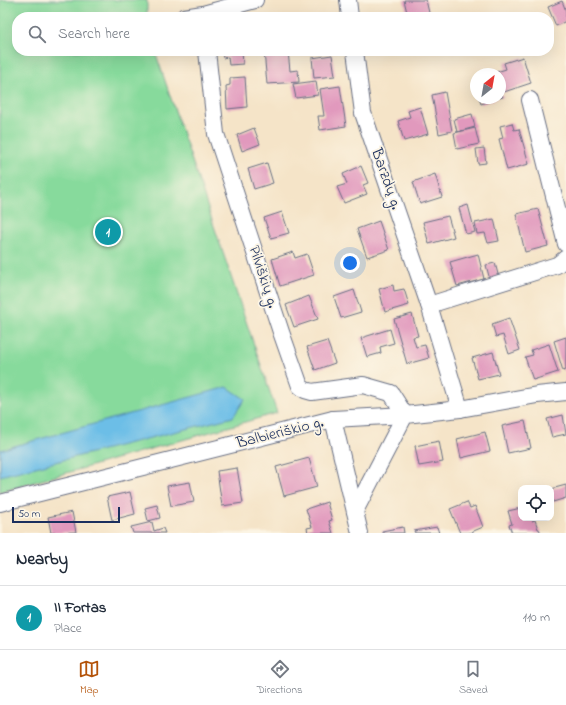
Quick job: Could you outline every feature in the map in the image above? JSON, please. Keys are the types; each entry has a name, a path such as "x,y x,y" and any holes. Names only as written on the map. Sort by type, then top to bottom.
{"street":[{"path":"216,12 255,0"},
{"path":"348,0 349,12"},
{"name":"Pilviškių g.","path":"208,56 216,134 300,386 305,390 312,392 363,385 391,393 405,415"},
{"name":"Barzdų g.","path":"356,56 363,113 430,305 460,408"},
{"path":"530,100 566,244"},
{"path":"430,305 557,265 566,258"},
{"name":"Balbieriškio g.","path":"0,503 333,419 405,415 566,392"},
{"path":"355,511 405,415"},
{"path":"333,419 360,533"}],"green space":[{"path":"0,0 147,0 147,12 12,12 12,56 157,56 277,413 0,492"}],"water":[{"path":"227,387 245,399 233,417 0,476 0,450"}],"building":[{"path":"404,0 426,0 429,12 407,12"},
{"path":"562,1 566,11 566,21 556,26 554,21 554,12 550,12 548,7"},
{"path":"223,56 242,56 243,64 229,65 228,57 223,58"},
{"path":"264,56 288,56 290,71 298,70 299,82 267,84"},
{"path":"332,56 335,76 314,78 312,58"},
{"path":"523,57 531,83 506,91 506,68 504,63"},
{"path":"245,77 247,107 227,109 226,86 230,85 230,78"},
{"path":"316,81 318,95 296,98 293,84"},
{"path":"340,86 346,126 320,130 318,116 324,116 320,89"},
{"path":"445,92 452,131 439,134 432,95"},
{"path":"420,107 428,134 404,141 398,121 410,117 408,111"},
{"path":"472,114 475,127 457,132 454,119"},
{"path":"512,123 514,130 519,129 529,164 507,170 499,139 503,138 500,126"},
{"path":"254,128 260,144 242,151 237,135"},
{"path":"475,128 479,144 457,149 454,133"},
{"path":"484,148 486,163 478,164 476,149"},
{"path":"267,163 273,183 254,189 248,169"},
{"path":"361,166 368,183 363,185 367,194 344,203 337,187 347,184 343,174"},
{"path":"435,174 442,197 420,204 413,182"},
{"path":"468,205 475,232 466,234 459,208"},
{"path":"538,209 548,246 525,252 516,214"},
{"path":"282,212 289,233 271,238 264,218"},
{"path":"448,216 454,237 429,244 423,222"},
{"path":"494,219 499,241 488,243 485,233 477,234 475,223"},
{"path":"379,221 389,250 367,257 357,229"},
{"path":"293,252 295,258 307,254 314,275 280,286 272,259"},
{"path":"478,254 484,279 457,286 450,262"},
{"path":"495,263 499,278 490,280 486,265"},
{"path":"393,285 394,291 404,289 409,305 385,312 379,289"},
{"path":"354,290 361,312 341,318 334,297"},
{"path":"309,296 318,319 294,327 286,305"},
{"path":"412,314 418,336 413,337 416,347 425,345 429,358 407,364 394,319"},
{"path":"509,318 520,350 509,354 503,335 496,337 492,324"},
{"path":"390,329 394,343 380,347 381,353 367,357 361,338"},
{"path":"566,337 566,370 563,371 554,341"},
{"path":"327,341 335,363 315,370 307,347"},
{"path":"549,344 558,372 533,380 525,357 533,355 531,350"},
{"path":"493,352 499,374 478,379 472,358"},
{"path":"563,415 566,434 552,437 547,419"},
{"path":"525,421 531,448 508,453 502,426"},
{"path":"485,432 490,451 461,458 457,439"},
{"path":"439,441 443,462 419,466 415,446"},
{"path":"309,458 317,487 284,496 276,467"},
{"path":"237,468 243,503 222,506 217,471"},
{"path":"190,482 194,502 171,506 167,486"},
{"path":"566,485 566,498 554,502 554,488"},
{"path":"130,492 135,514 112,520 107,497"},
{"path":"327,502 332,520 329,521 333,533 308,533 307,528 312,527 306,509"},
{"path":"467,502 470,508 475,506 483,527 469,533 460,533 450,509"},
{"path":"157,505 160,518 148,521 145,508"},
{"path":"518,509 518,521 535,521 541,533 512,533 509,525 512,524 508,511"},
{"path":"72,512 76,532 51,533 48,517"},
{"path":"152,522 154,531 163,528 165,533 133,533 131,527"},
{"path":"403,527 404,533 382,533 382,531"},
{"path":"437,527 439,533 415,533 414,531"}],"place":[{"name":"II Fortas","path":"108,232"}]}
